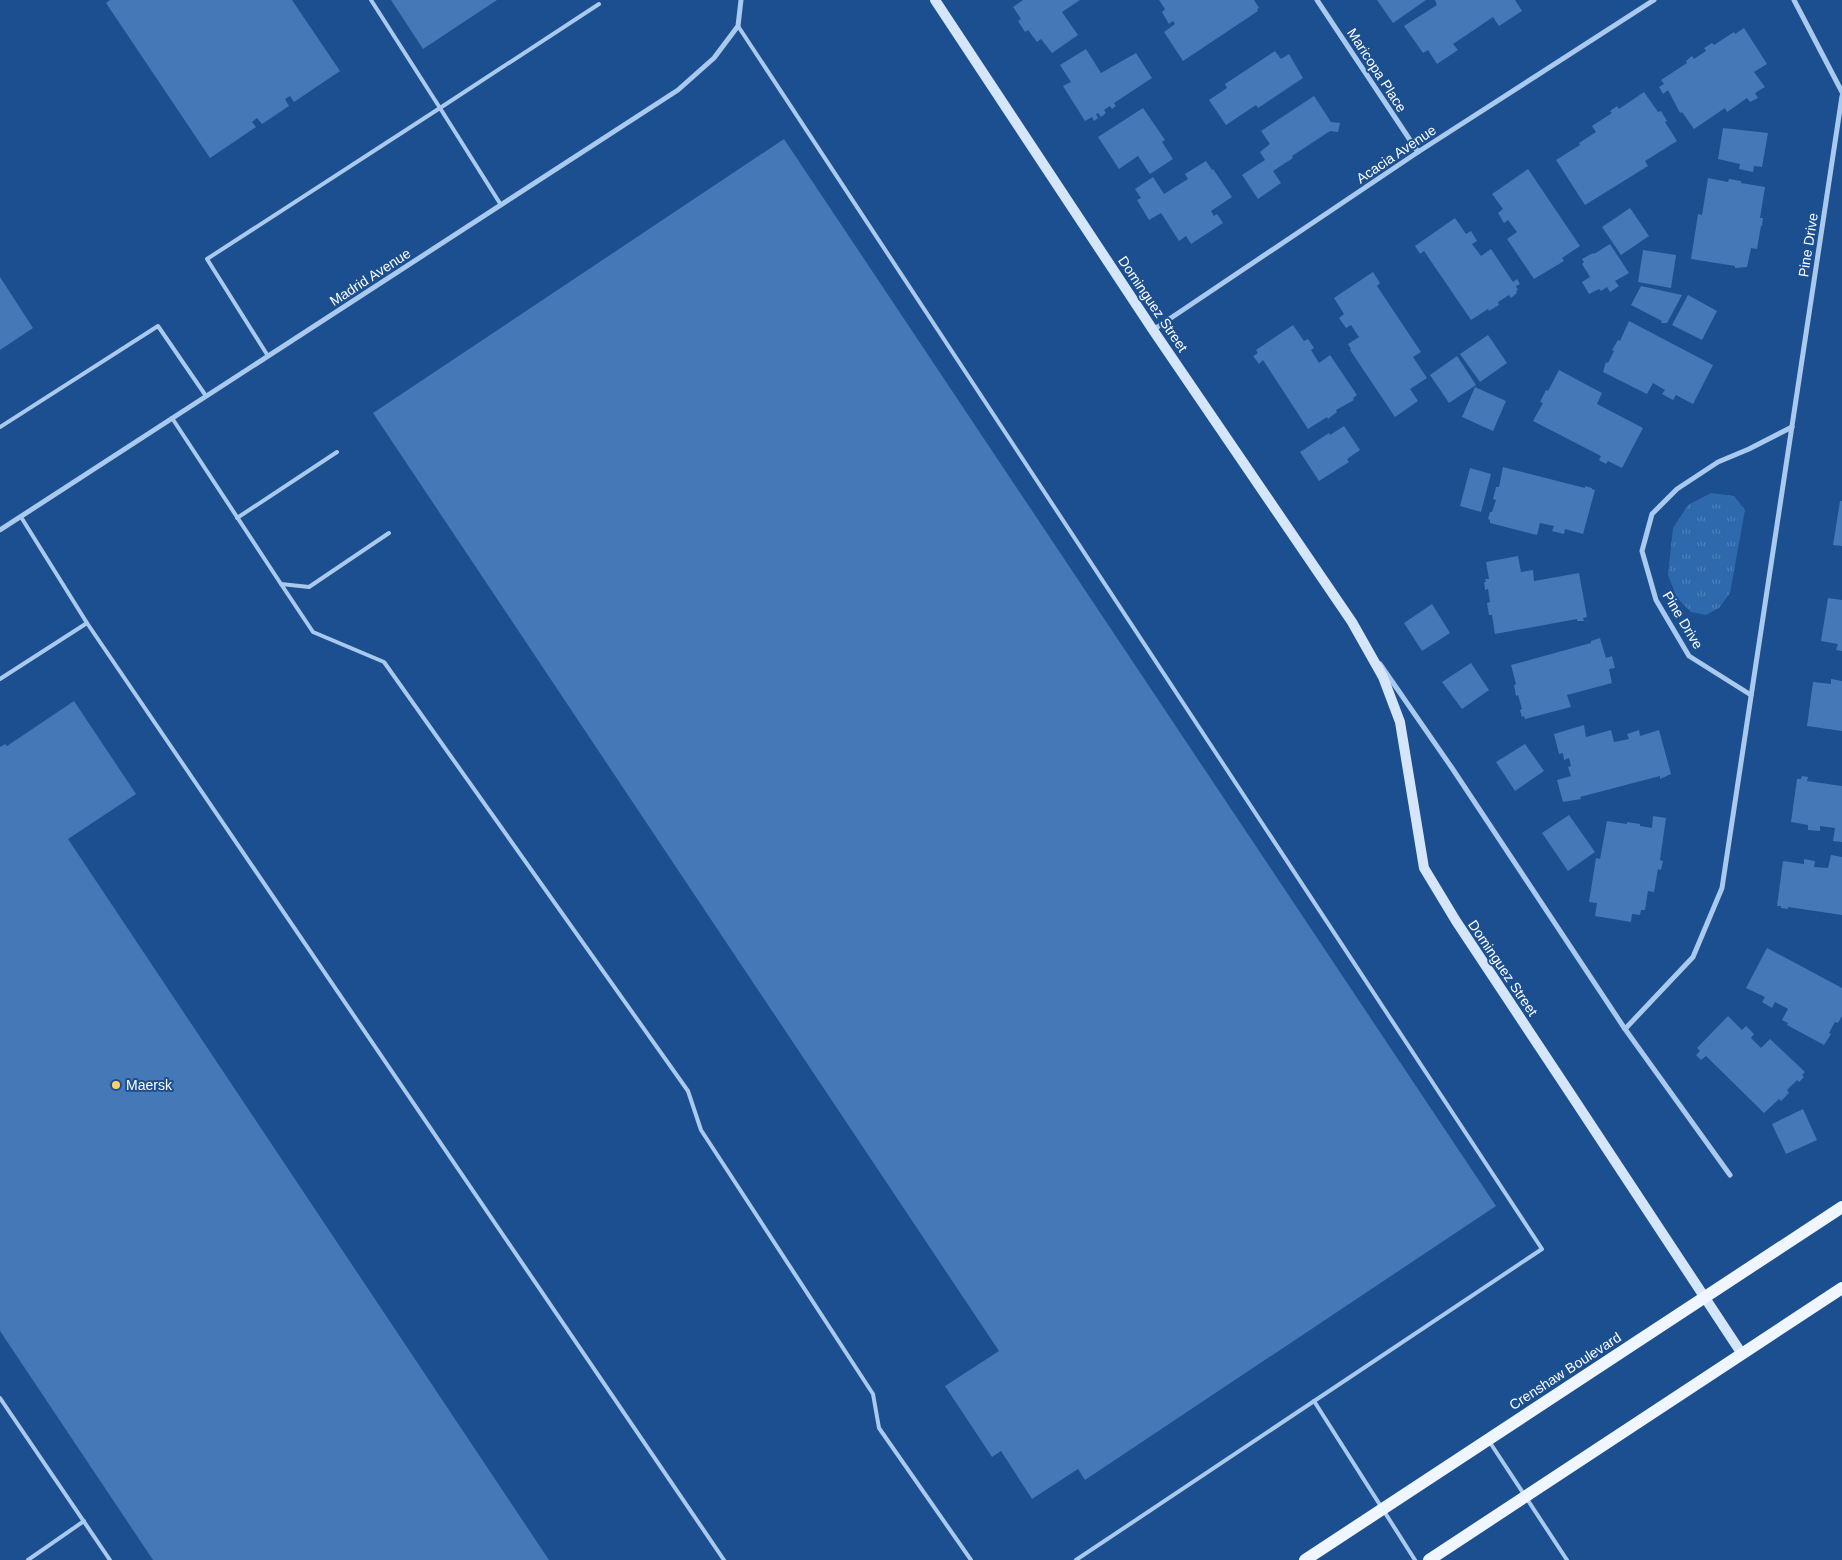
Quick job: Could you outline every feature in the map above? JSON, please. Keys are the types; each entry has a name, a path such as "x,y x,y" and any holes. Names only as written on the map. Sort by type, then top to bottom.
{"main road":[{"name":"Crenshaw Boulevard","path":"1305,1560 1842,1207"},
{"path":"1429,1560 1842,1288"}],"street":[{"path":"738,26 741,0"},
{"name":"Dominguez Street","path":"935,0 1154,330 1452,768 1625,1030 1730,1175"},
{"name":"Maricopa Place","path":"1317,0 1418,152"},
{"name":"Acacia Avenue","path":"1154,330 1418,152 1654,0"},
{"name":"Pine Drive","path":"1625,1030 1693,957 1722,888 1842,94 1794,0"},
{"name":"Madrid Avenue","path":"0,530 678,90 714,58 738,26"},
{"name":"Pine Drive","path":"1752,695 1689,656 1656,600 1642,551 1652,514 1677,488 1718,462 1749,449 1792,427"},
{"name":"Dominguez Street","path":"1352,622 1383,677 1400,722 1424,868 1461,929 1742,1354"}],"lane":[{"path":"371,0 501,205"},
{"path":"268,356 207,259 599,4"},
{"path":"738,26 1542,1249 1076,1560"},
{"path":"0,427 158,326 206,396"},
{"path":"172,418 313,632 384,662 688,1091 701,1130 873,1394 879,1428 971,1560"},
{"path":"238,518 336,452"},
{"path":"21,517 86,623 724,1560"},
{"path":"281,584 309,587 389,533"},
{"path":"0,679 86,623"},
{"path":"0,1398 110,1560"},
{"path":"1314,1401 1415,1560"},
{"path":"1488,1439 1566,1560"},
{"path":"28,1560 84,1521"}],"green space":[{"path":"1711,493 1734,496 1745,510 1730,593 1719,608 1706,615 1691,612 1677,598 1668,575 1673,528 1688,505"}],"building":[{"path":"110,0 292,0 340,71 294,102 290,96 285,99 289,106 262,124 257,118 252,122 256,127 210,158 106,3"},
{"path":"391,0 497,0 423,49"},
{"path":"1023,0 1080,0 1062,12 1078,35 1052,53 1041,39 1037,42 1028,30 1025,32 1018,21 1021,19 1013,7"},
{"path":"1159,0 1254,0 1259,8 1257,9 1258,11 1183,61 1164,32 1175,24 1173,21 1169,24 1162,12 1165,9"},
{"path":"1377,0 1426,0 1393,23"},
{"path":"1435,0 1515,0 1522,11 1499,26 1493,17 1453,44 1458,50 1437,64 1428,50 1423,53 1404,26 1437,5"},
{"path":"1744,28 1767,64 1754,72 1765,87 1755,93 1758,98 1750,102 1747,98 1727,112 1725,108 1694,129 1682,112 1680,113 1668,90 1663,94 1659,87 1664,84 1661,80 1687,63 1686,61 1692,56 1694,59 1706,51 1704,48 1712,43 1714,45"},
{"path":"1086,49 1101,73 1136,53 1152,78 1114,103 1116,106 1112,109 1110,106 1104,110 1106,113 1101,117 1098,113 1096,114 1098,118 1094,121 1092,117 1085,121 1063,86 1071,82 1060,65"},
{"path":"1275,51 1281,59 1289,54 1303,78 1258,108 1256,105 1226,125 1209,100 1227,88 1225,84"},
{"path":"1644,92 1658,112 1661,111 1667,121 1665,122 1677,141 1645,161 1648,166 1585,205 1556,160 1596,132 1592,126 1612,113 1610,111 1617,106 1619,109"},
{"path":"1314,96 1331,122 1340,123 1338,132 1330,131 1273,171 1281,183 1258,199 1242,175 1265,160 1260,152 1270,144 1261,131"},
{"path":"1143,108 1165,140 1162,142 1173,159 1150,174 1138,156 1119,169 1098,137"},
{"path":"1723,128 1768,133 1762,167 1754,166 1753,172 1739,169 1740,164 1718,159"},
{"path":"784,139 1496,1206 1085,1480 1078,1469 1032,1499 1001,1451 992,1457 945,1386 999,1351 373,413"},
{"path":"1206,161 1232,197 1211,211 1214,216 1217,214 1223,223 1191,244 1186,236 1179,241 1161,213 1149,220 1137,200 1141,198 1135,189 1153,177 1164,194 1188,179 1185,174"},
{"path":"1528,169 1580,246 1562,258 1564,261 1534,279 1507,239 1517,232 1508,220 1504,223 1498,213 1503,209 1492,194"},
{"path":"1708,178 1728,182 1729,179 1765,187 1760,218 1763,218 1762,226 1757,249 1751,248 1747,267 1735,268 1735,266 1691,259 1698,214 1702,215"},
{"path":"1630,208 1649,236 1621,255 1602,227"},
{"path":"1455,218 1466,234 1471,231 1477,241 1472,244 1481,256 1491,249 1513,282 1517,279 1520,284 1516,286 1517,293 1511,298 1509,295 1498,302 1499,305 1489,311 1488,309 1471,320 1424,251 1420,254 1415,246"},
{"path":"1610,244 1629,273 1615,281 1619,286 1610,292 1607,287 1601,291 1599,289 1589,294 1582,282 1590,277 1582,264 1584,262 1582,259"},
{"path":"1643,250 1676,255 1671,288 1638,282"},
{"path":"1373,272 1380,283 1377,286 1421,352 1413,357 1427,378 1410,389 1418,401 1395,417 1350,350 1348,344 1359,337 1351,325 1346,328 1339,318 1344,314 1334,298"},
{"path":"0,277 33,328 0,350"},
{"path":"1641,286 1682,295 1667,323 1661,323 1662,321 1631,305"},
{"path":"1688,295 1717,311 1702,340 1672,325"},
{"path":"1629,321 1713,365 1693,404 1676,395 1673,400 1662,394 1665,390 1653,383 1647,394 1603,372 1606,362 1608,363 1614,351 1612,350 1618,340 1620,341"},
{"path":"1293,325 1304,341 1308,339 1314,348 1311,350 1319,363 1330,355 1357,395 1353,398 1354,400 1336,410 1337,412 1328,419 1327,417 1308,429 1263,360 1259,364 1253,356 1258,353 1256,350"},
{"path":"1488,335 1507,363 1480,382 1460,354"},
{"path":"1457,356 1476,385 1449,403 1430,375"},
{"path":"1559,370 1602,393 1597,404 1643,428 1622,468 1608,461 1606,464 1599,460 1601,456 1533,421 1543,403 1540,402 1546,390 1548,391"},
{"path":"1475,387 1506,401 1493,431 1462,417"},
{"path":"1344,426 1360,450 1347,459 1349,462 1319,481 1300,452 1329,433 1330,435"},
{"path":"1503,467 1595,490 1583,534 1565,529 1564,534 1552,531 1554,526 1540,523 1537,535 1490,523 1488,519 1496,500 1493,499 1496,487 1499,487"},
{"path":"1470,468 1491,474 1481,512 1460,506"},
{"path":"1840,501 1842,501 1842,546 1833,545"},
{"path":"1518,556 1521,572 1533,570 1534,581 1579,573 1587,617 1583,618 1584,621 1577,621 1577,619 1495,634 1492,615 1489,615 1487,603 1490,602 1488,589 1485,590 1484,582 1486,582 1485,579 1489,579 1486,562"},
{"path":"1828,598 1842,600 1842,651 1836,650 1838,644 1821,641"},
{"path":"1432,604 1450,633 1422,651 1404,623"},
{"path":"1600,638 1606,658 1612,656 1615,668 1609,669 1612,683 1567,695 1571,707 1525,719 1524,716 1522,717 1520,710 1522,709 1518,695 1516,696 1514,685 1516,684 1511,665 1591,643 1591,641"},
{"path":"1471,663 1489,690 1462,709 1442,682"},
{"path":"1831,679 1842,681 1842,731 1807,726 1813,682 1831,684"},
{"name":"Maersk","path":"74,701 136,794 68,839 549,1560 153,1560 0,1331 0,747 5,744 7,746"},
{"path":"1584,725 1586,737 1611,730 1614,742 1629,739 1627,734 1639,730 1640,736 1659,730 1671,774 1660,779 1660,776 1580,797 1581,799 1563,802 1557,780 1571,776 1568,767 1571,766 1569,758 1564,760 1563,753 1559,754 1554,734"},
{"path":"1525,744 1544,771 1515,791 1496,762"},
{"path":"1802,776 1808,777 1807,781 1842,786 1842,842 1833,841 1835,828 1820,826 1820,831 1808,830 1808,825 1791,822 1797,779 1801,779"},
{"path":"1569,815 1595,852 1568,871 1542,833"},
{"path":"1653,816 1666,818 1660,860 1663,861 1661,870 1658,869 1654,892 1648,891 1645,910 1641,910 1640,915 1632,914 1631,922 1595,916 1597,903 1589,902 1596,858 1600,859 1607,821 1640,824 1640,826 1652,828"},
{"path":"1831,855 1842,857 1842,915 1777,906 1783,861 1804,864 1804,859 1815,861 1814,867 1828,868"},
{"path":"1767,948 1842,988 1842,1016 1838,1023 1835,1022 1829,1033 1831,1034 1824,1045 1787,1025 1788,1023 1782,1020 1788,1009 1775,1002 1772,1008 1762,1002 1765,997 1746,988"},
{"path":"1728,1016 1742,1030 1746,1026 1754,1034 1751,1038 1761,1048 1770,1039 1805,1072 1802,1075 1804,1077 1799,1082 1797,1080 1787,1090 1789,1093 1781,1101 1779,1099 1764,1113 1706,1056 1701,1060 1696,1055 1700,1051 1697,1048"},
{"path":"1803,1109 1817,1140 1786,1154 1772,1124"}],"place":[{"name":"Maersk","path":"116,1085"}]}
